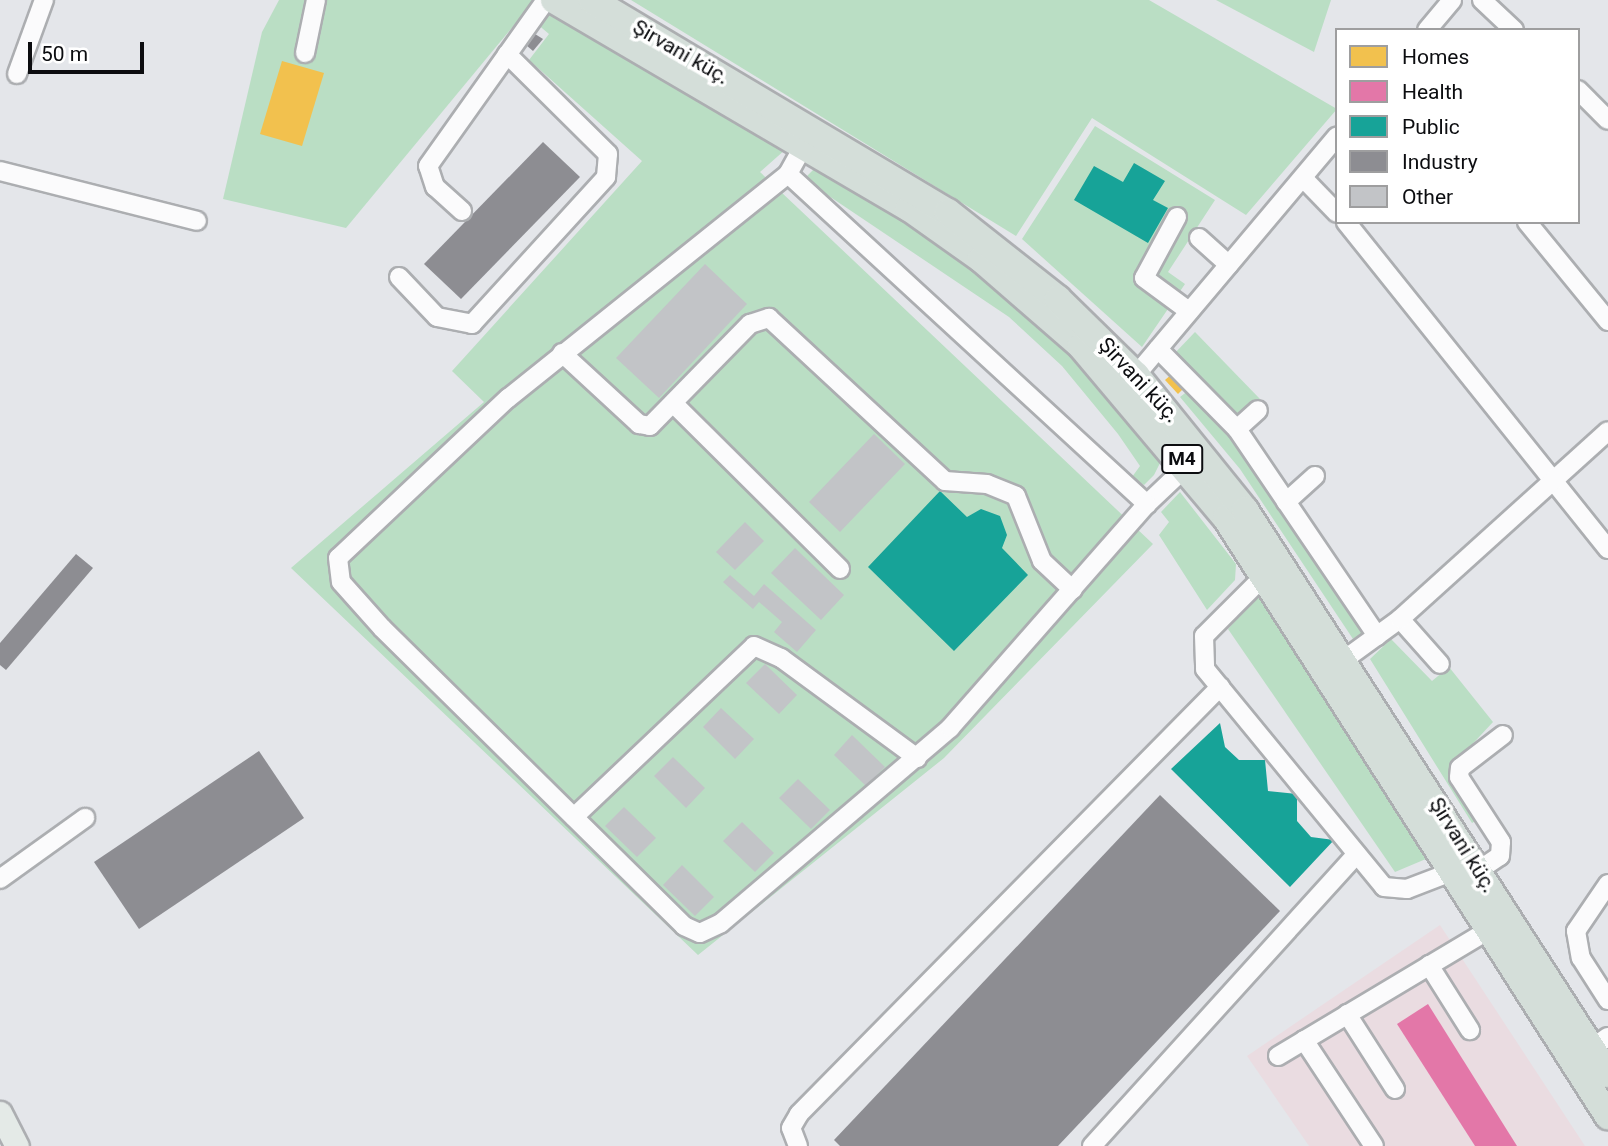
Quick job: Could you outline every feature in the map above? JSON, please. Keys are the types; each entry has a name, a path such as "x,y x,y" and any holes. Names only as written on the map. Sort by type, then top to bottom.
{"highway":[{"name":"M4","path":"554,0 936,225 1016,288 1082,346 1187,466 1265,575 1466,870 1490,929 1608,1116"},
{"name":"Şirvani küç.","path":"592,0 948,212 1058,299 1136,375 1209,460 1345,659 1466,870 1600,1043 1608,1074"}],"main road":[{"path":"0,1113 18,1146"}],"street":[{"path":"17,74 44,0"},
{"path":"305,54 316,0"},
{"path":"462,211 435,187 428,166 546,0"},
{"path":"1429,28 1452,0"},
{"path":"1482,0 1512,28"},
{"path":"399,277 437,317 472,324 606,177 608,154 507,54"},
{"path":"1580,92 1608,120"},
{"path":"1136,375 1304,179 1335,139"},
{"path":"804,145 788,174 562,353 353,538 337,568 341,582 382,628 684,926 701,933 803,858 917,758 1073,590 1147,504 1187,466"},
{"path":"0,171 197,221"},
{"path":"788,174 1147,504"},
{"path":"1304,179 1335,211"},
{"path":"1177,217 1144,278 1189,311"},
{"path":"1348,224 1608,549"},
{"path":"1529,224 1608,321"},
{"path":"1199,238 1229,265"},
{"path":"562,353 639,424 650,426 750,324 769,318 945,481 988,484 1016,496 1042,561 1073,590"},
{"path":"1158,349 1237,429 1377,636"},
{"path":"674,404 840,569"},
{"path":"1237,429 1258,410"},
{"path":"1345,659 1400,619 1608,432"},
{"path":"1286,502 1315,476"},
{"path":"1265,575 1203,636 1199,653 1220,687 1357,854 1393,891 1466,870 1502,849 1459,777 1460,768 1503,735"},
{"path":"1400,619 1440,664"},
{"path":"574,817 754,646 781,658 917,758"},
{"path":"798,1146 791,1128 799,1114 1220,687"},
{"path":"0,879 85,818"},
{"path":"1091,1146 1357,854"},
{"path":"1608,884 1578,919 1576,944 1608,1000"},
{"path":"1278,1056 1490,929"},
{"path":"1429,965 1470,1030"},
{"path":"1347,1014 1395,1088"},
{"path":"1304,1040 1374,1146"}],"shaded area":[{"path":"1440,925 1585,1146 1309,1146 1247,1056"}],"green space":[{"path":"279,0 534,1 346,228 223,199 262,32"},
{"path":"631,0 1149,0 1335,108 1335,111 1246,215 1092,118 1016,236"},
{"path":"1216,0 1331,0 1314,52"},
{"path":"546,11 786,149 760,172 1153,544 944,758 698,955 291,568 484,402 452,371 642,161 529,60 549,34 536,23"},
{"path":"1095,126 1215,200 1168,272 1185,284 1142,347 1022,239"},
{"path":"814,169 918,231 1026,310 1095,377 1160,463 1154,475 1144,485 1132,477 1140,466 1118,434 1062,366 1009,317 814,186 807,176"},
{"path":"1195,332 1260,399 1237,421 1174,354"},
{"path":"1193,387 1229,426 1366,631 1353,639 1240,469 1180,397"},
{"path":"1180,492 1236,564 1235,580 1207,610 1159,535 1169,522 1161,512"},
{"path":"1258,595 1433,856 1395,872 1228,629"},
{"path":"1391,639 1432,681 1449,667 1493,722 1453,765 1481,818 1472,823 1370,659"}],"building: Homes":[{"path":"282,61 324,73 302,146 260,134"},
{"path":"1173,373 1185,387 1178,394 1165,380"}],"building: Health":[{"path":"1428,1004 1517,1146 1475,1146 1397,1024"}],"building: Public":[{"path":"1134,163 1165,181 1153,200 1168,208 1148,243 1074,200 1094,166 1123,182"},
{"path":"940,491 967,517 981,509 1000,516 1007,535 1002,548 1028,575 954,651 868,567"},
{"path":"1220,723 1225,747 1239,760 1265,760 1268,791 1297,794 1297,821 1311,837 1334,840 1290,887 1171,769"}],"building: Industry":[{"path":"535,34 543,39 533,51 526,45"},
{"path":"543,142 580,177 461,299 424,264"},
{"path":"76,554 93,568 6,670 0,665 0,643"},
{"path":"259,751 304,818 139,929 94,862"},
{"path":"1160,795 1280,911 1058,1146 840,1146 834,1140"}],"building: Other":[{"path":"705,264 747,304 659,398 616,358"},
{"path":"874,434 905,464 840,532 809,502"},
{"path":"745,522 764,541 735,570 716,552"},
{"path":"795,548 844,595 821,620 771,573"},
{"path":"730,575 754,596 764,584 816,630 797,652 774,632 782,622 759,602 753,609 723,582"},
{"path":"765,664 797,695 779,714 746,683"},
{"path":"721,708 754,739 735,759 703,727"},
{"path":"852,735 885,767 866,786 834,755"},
{"path":"673,757 705,788 686,808 654,776"},
{"path":"798,779 830,810 811,829 779,798"},
{"path":"624,807 656,838 637,857 605,826"},
{"path":"742,822 774,853 755,872 723,841"},
{"path":"682,865 714,897 695,916 663,885"}]}
